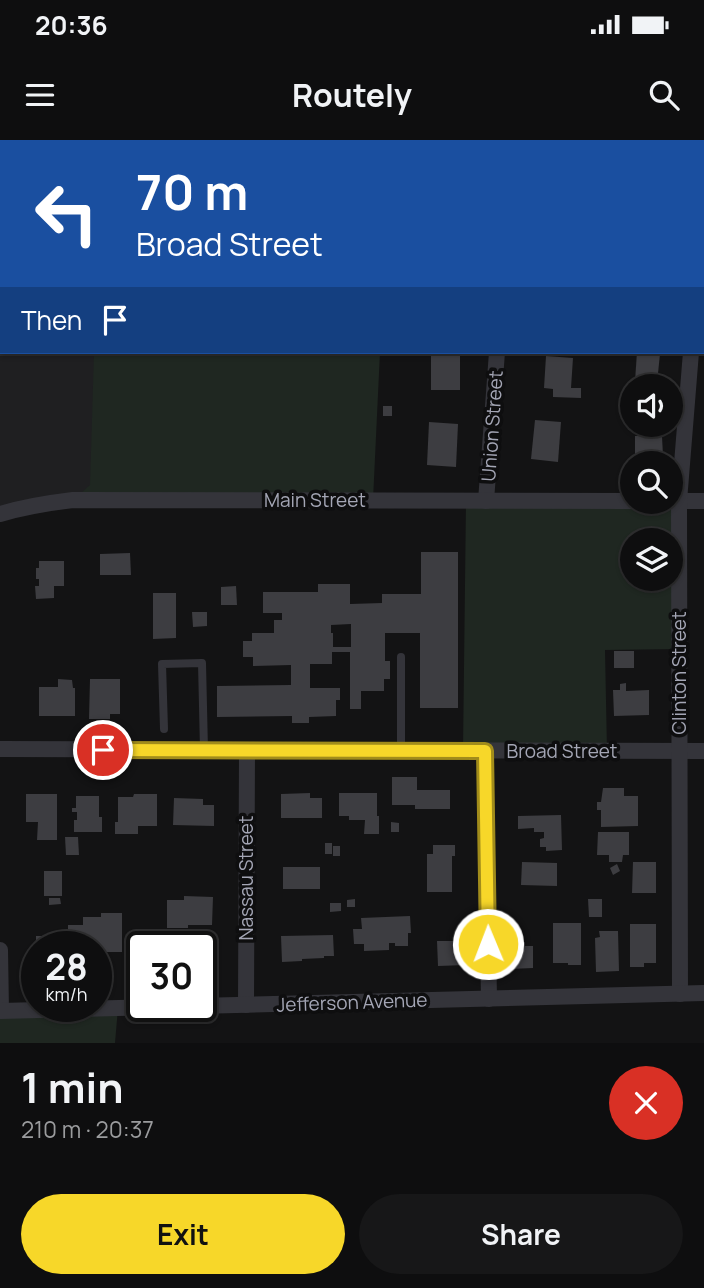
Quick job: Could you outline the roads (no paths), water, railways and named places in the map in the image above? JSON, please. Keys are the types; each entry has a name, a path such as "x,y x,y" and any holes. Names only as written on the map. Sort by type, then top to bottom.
{"street":[{"name":"Union Street","path":"486,501 497,354"},
{"name":"Clinton Street","path":"680,451 691,354"},
{"name":"Main Street","path":"0,514 19,508 74,500 620,501"},
{"path":"683,501 704,501"},
{"name":"Clinton Street","path":"675,514 680,751 680,994"},
{"name":"Broad Street","path":"0,749 704,751"},
{"name":"Nassau Street","path":"246,1005 247,750"},
{"path":"485,751 489,999"},
{"path":"0,950 1,1012"},
{"name":"Jefferson Avenue","path":"1,1012 704,993"}],"lane":[{"path":"401,656 401,750"},
{"path":"164,729 162,664 202,663 204,750"}]}
